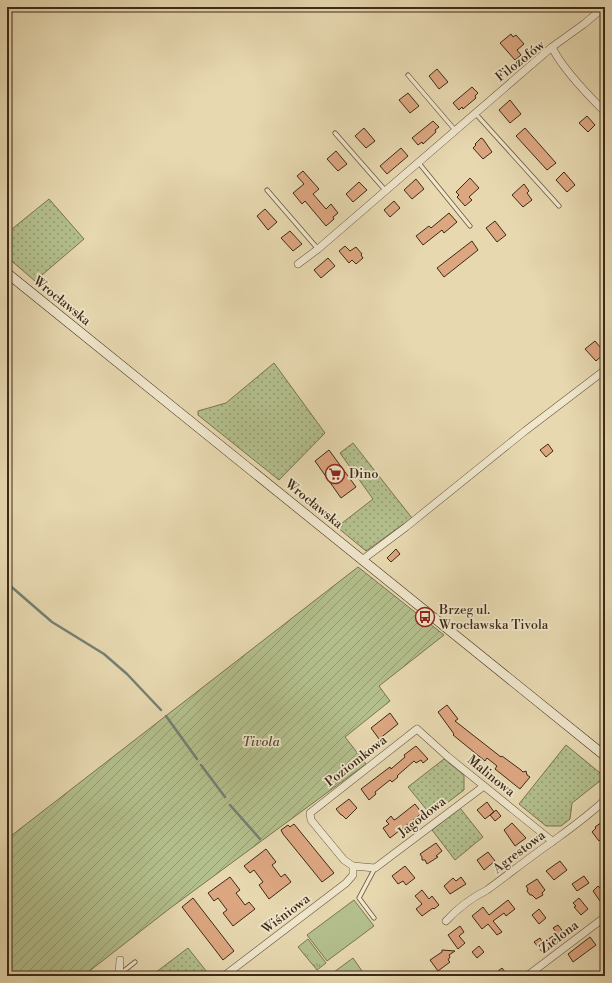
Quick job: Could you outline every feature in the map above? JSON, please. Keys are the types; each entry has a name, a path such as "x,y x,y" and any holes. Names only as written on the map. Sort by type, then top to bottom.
{"street":[{"path":"552,47 584,24 604,7"},
{"name":"Filozofów","path":"298,264 318,249 552,47 557,58 605,112"},
{"name":"Wrocławska","path":"7,273 605,756"},
{"path":"362,560 406,527 525,431 605,370"},
{"name":"Malinowa","path":"417,729 447,756 552,841"},
{"name":"Poziomkowa","path":"353,866 344,860 311,820 310,813 417,729"},
{"name":"Jagodowa","path":"375,868 484,786"},
{"name":"Agrestowa","path":"446,922 466,903 488,890 552,841 565,833 605,800"},
{"path":"353,866 375,868"},
{"name":"Wiśniowa","path":"224,976 346,883 352,875 353,866"},
{"name":"Zielona","path":"527,976 605,918"},
{"path":"119,976 120,960"}],"lane":[{"path":"408,75 456,130"},
{"path":"475,113 559,206"},
{"path":"336,133 385,190"},
{"path":"418,162 470,226"},
{"path":"267,190 318,249"},
{"path":"374,918 359,898 375,868"},
{"path":"119,976 135,962"}],"green space":[{"path":"49,199 84,239 35,281 7,257 7,233"},
{"path":"274,363 325,433 279,480 198,415 198,411 226,403"},
{"path":"353,443 412,518 366,551 337,527 373,499 340,453"},
{"name":"Tivola","path":"358,567 444,635 379,686 390,701 345,737 366,764 169,909 83,976 7,976 7,839"},
{"path":"566,745 605,777 572,803 570,819 561,826 546,826 519,804"},
{"path":"444,759 464,775 464,790 431,815 408,787"},
{"path":"460,808 483,837 455,860 432,830"},
{"path":"354,900 374,926 327,961 307,935"},
{"path":"308,939 326,963 317,970 298,947"},
{"path":"188,948 210,976 151,976"},
{"path":"353,958 362,971 356,976 330,975"}],"building":[{"path":"511,34 513,37 516,35 524,44 517,50 521,55 515,60 500,43"},
{"path":"437,69 448,82 439,89 429,76"},
{"path":"472,87 478,93 475,96 476,98 463,109 462,107 459,110 453,103"},
{"path":"408,93 419,106 410,113 399,100"},
{"path":"510,100 521,114 510,123 499,110"},
{"path":"587,116 595,125 588,132 579,123"},
{"path":"433,121 439,127 435,130 436,132 423,144 422,142 418,145 412,138"},
{"path":"364,128 375,141 366,148 355,136"},
{"path":"525,128 556,163 547,170 516,136"},
{"path":"481,138 492,152 483,159 473,148"},
{"path":"401,148 408,156 387,174 380,166"},
{"path":"336,151 347,164 338,171 327,159"},
{"path":"303,171 319,189 313,194 326,209 331,204 338,213 326,226 305,201 302,204 293,193 304,184 297,176"},
{"path":"564,172 575,185 567,192 556,180"},
{"path":"470,178 479,188 469,197 472,200 465,206 457,197 459,195 456,192"},
{"path":"416,179 424,189 412,199 404,190"},
{"path":"359,182 367,190 353,202 346,194"},
{"path":"524,184 529,191 527,193 532,200 523,207 512,195"},
{"path":"394,201 400,208 390,217 384,210"},
{"path":"265,209 277,222 268,230 257,216"},
{"path":"449,213 457,222 444,233 442,230 423,245 416,236 429,226 431,228"},
{"path":"495,221 506,235 497,242 486,228"},
{"path":"290,231 302,244 293,251 281,238"},
{"path":"472,241 478,250 444,277 437,268"},
{"path":"345,246 350,251 356,247 362,254 361,255 363,258 356,264 352,260 349,263 339,251"},
{"path":"328,258 335,266 321,278 314,270"},
{"path":"595,341 605,353 596,361 585,349"},
{"path":"548,444 553,451 546,457 540,450"},
{"name":"Dino","path":"329,450 356,487 341,498 315,461"},
{"path":"396,549 400,554 391,562 387,558"},
{"path":"447,705 458,719 455,721 501,757 502,756 523,772 526,771 527,775 530,777 520,789 495,769 497,766 487,758 485,761 453,735 454,734 438,712"},
{"path":"390,713 398,724 379,739 371,728"},
{"path":"416,746 428,759 423,763 421,760 416,763 414,761 392,782 390,780 375,792 376,794 369,800 361,789 390,767 391,769 405,757 404,755"},
{"path":"349,799 357,808 346,819 336,809"},
{"path":"487,802 494,812 485,819 477,810"},
{"path":"415,804 422,813 390,838 383,828 389,824 386,821 391,816 394,820 396,819"},
{"path":"496,810 501,816 495,821 490,815"},
{"path":"605,820 605,836 599,841 592,832 596,828 595,827"},
{"path":"512,823 526,838 515,846 504,830"},
{"path":"294,824 334,873 322,882 281,830 288,825 290,827"},
{"path":"436,843 442,851 436,856 438,857 427,864 425,860 422,860 420,854"},
{"path":"266,849 276,862 272,865 281,877 285,874 291,882 269,899 259,885 263,882 254,870 250,873 244,866"},
{"path":"488,852 495,861 484,870 477,860"},
{"path":"560,861 567,870 554,880 546,871"},
{"path":"405,866 415,878 406,885 403,881 398,884 392,876"},
{"path":"584,876 589,883 577,891 572,884"},
{"path":"230,877 240,890 236,893 245,905 249,902 255,909 233,926 223,913 227,910 218,898 214,901 208,893"},
{"path":"461,877 466,884 450,894 444,886 453,878 456,881"},
{"path":"537,879 545,890 542,893 543,895 536,899 530,895 526,886"},
{"path":"605,885 605,897 600,901 593,891 598,886 600,888"},
{"path":"422,890 429,899 432,896 439,905 422,916 416,909 422,904 415,896"},
{"path":"193,898 234,951 223,960 182,907"},
{"path":"579,898 588,909 581,915 574,907 576,906 573,903"},
{"path":"508,900 515,909 506,916 504,913 493,921 502,932 497,935 488,924 482,929 472,916 483,907 489,915"},
{"path":"539,909 546,918 539,924 532,915"},
{"path":"558,925 567,937 544,954 534,942 540,938 543,943 557,933 553,928"},
{"path":"460,926 464,932 459,936 465,943 458,949 448,935"},
{"path":"590,937 596,945 573,962 568,954"},
{"path":"479,946 484,952 477,958 472,952"},
{"path":"442,950 455,951 449,955 450,957 448,960 450,962 438,971 430,960 442,952"},
{"path":"502,968 508,976 500,976 497,972"}],"waterway":[{"path":"7,583 52,622 104,654 127,674 161,710"},
{"path":"166,716 197,759"},
{"path":"201,765 225,797"},
{"path":"230,805 260,839"}],"place":[{"name":"Dino","path":"335,474"},
{"name":"Brzeg ul. Wrocławska Tivola","path":"425,617"}]}
